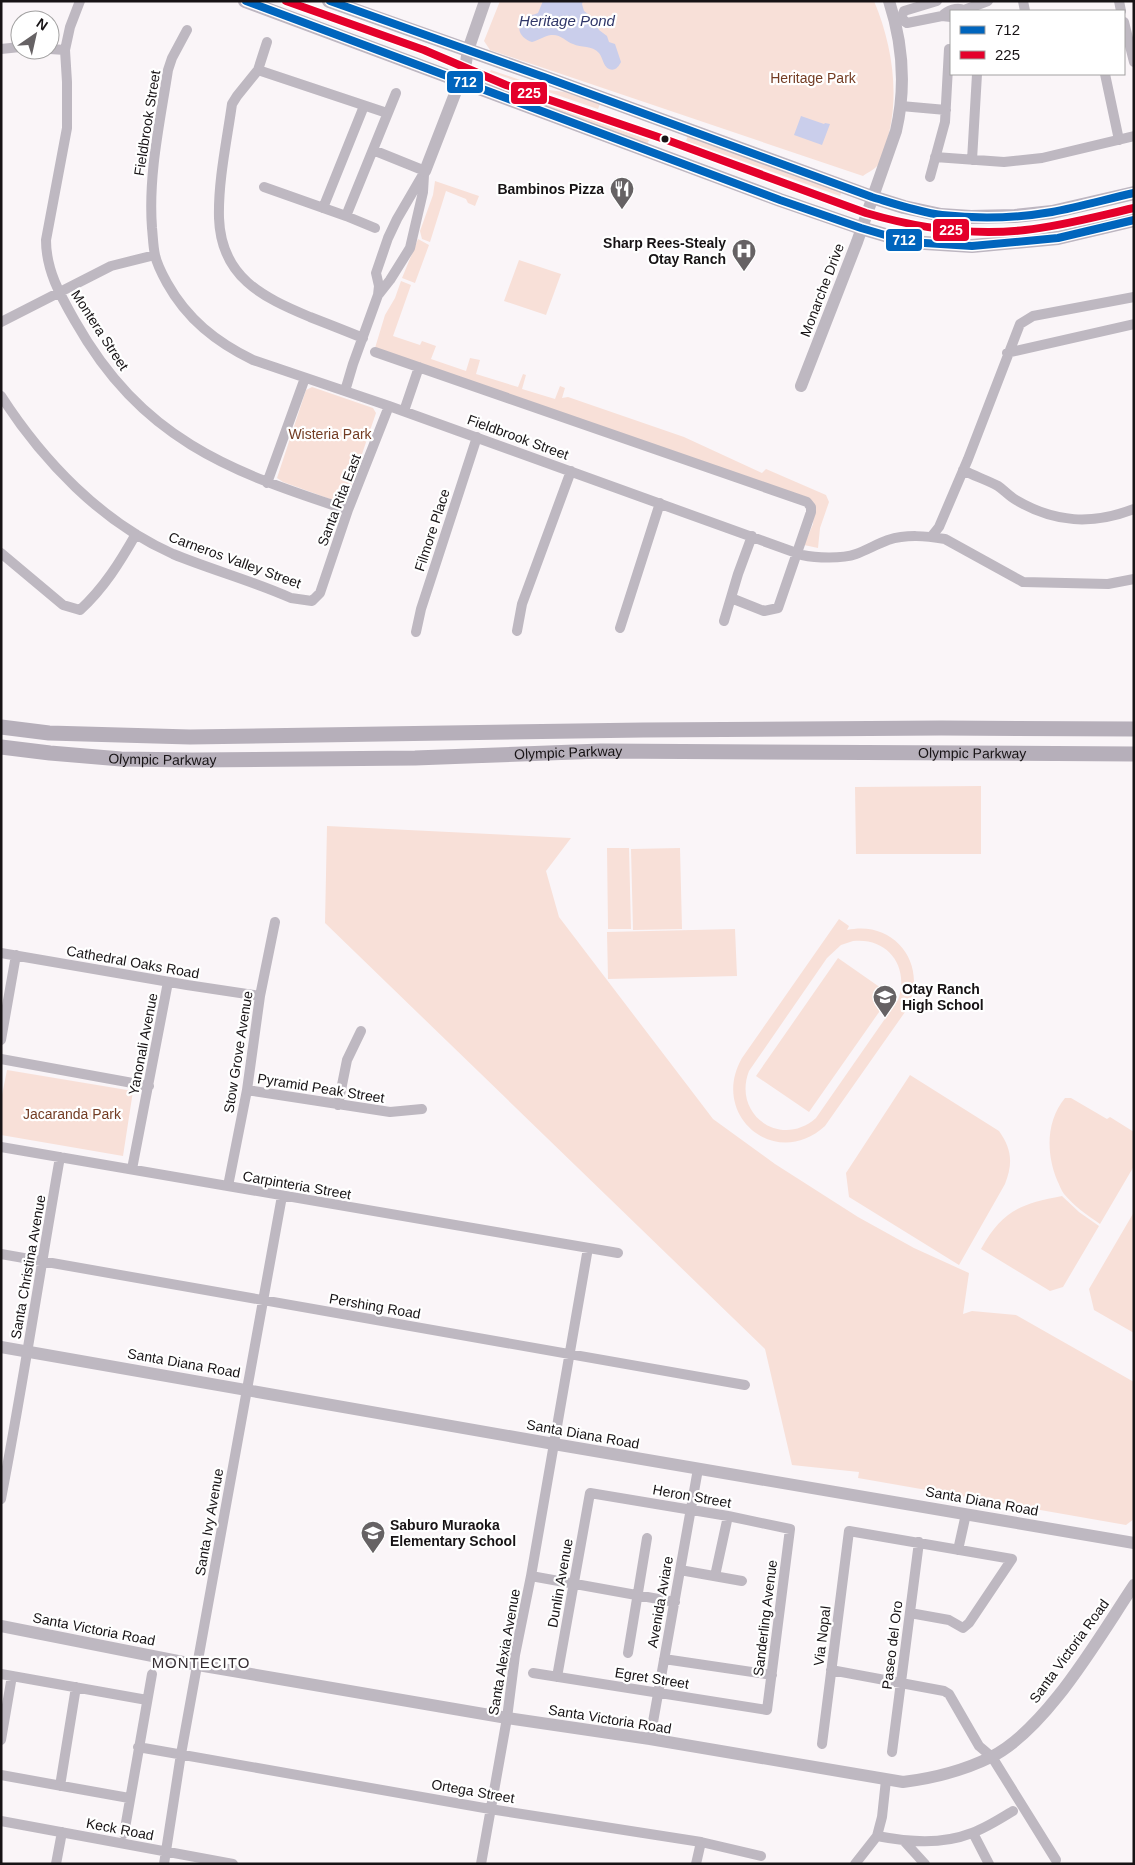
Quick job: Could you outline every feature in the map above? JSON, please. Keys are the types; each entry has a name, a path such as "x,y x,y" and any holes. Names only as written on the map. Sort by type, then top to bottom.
{"main road":[{"path":"245,1 772,197 861,228 909,242 972,246 1058,238 1134,220"},
{"path":"329,1 904,207 941,215 971,217 1015,216 1052,212 1134,193"},
{"name":"Olympic Parkway","path":"1,727 49,733 190,737 822,729 1134,729"},
{"path":"822,729 823,752"},
{"name":"Olympic Parkway","path":"1,747 50,754 192,760 416,758 601,750 1134,754"}],"street":[{"name":"Montera Street","path":"80,1 70,27 65,50 67,128 46,240 46,257 59,292 80,330 115,380 147,413 168,430 192,446 237,470 348,510"},
{"path":"345,391 378,295 379,286 376,274 388,238 396,219 425,171 465,68 468,50 485,1"},
{"name":"Monarche Drive","path":"801,386 896,131 901,106 902,64 898,20 889,1"},
{"path":"937,1 904,11 898,20 907,23 947,16"},
{"path":"966,10 988,1"},
{"path":"1125,26 1134,62"},
{"name":"Fieldbrook Street","path":"187,30 172,58 168,70 152,172 151,218 155,255 162,274 178,301 203,329 223,344 253,360 404,411 817,558 853,555 888,540 909,536 931,536 946,539 1023,582 1108,584 1134,579"},
{"path":"267,42 258,70 232,104 219,209 220,230 226,250 241,276 264,296 364,338"},
{"path":"930,177 945,122 950,60 949,49"},
{"path":"60,50 65,50"},
{"path":"258,70 387,113"},
{"path":"972,160 976,75"},
{"path":"1105,75 1119,140"},
{"path":"346,216 396,92"},
{"path":"323,208 364,106"},
{"path":"901,106 946,110"},
{"path":"935,157 1004,162 1042,158 1134,136"},
{"path":"372,150 425,171"},
{"path":"378,295 410,248 423,192 425,171"},
{"path":"264,187 375,228"},
{"path":"1,322 111,266 155,255"},
{"path":"931,536 939,527 963,470 1007,353 1020,324 1033,316 1134,297"},
{"path":"1007,353 1134,324"},
{"path":"375,352 807,502 811,506 811,512 778,608 764,611 731,598"},
{"path":"404,411 419,367"},
{"path":"267,482 305,378"},
{"name":"Carneros Valley Street","path":"1,396 22,427 55,466 94,503 136,534 196,563 291,598 312,601"},
{"name":"Santa Rita East","path":"312,601 320,593 348,510 389,406"},
{"name":"Filmore Place","path":"416,632 421,610 477,437"},
{"path":"963,470 997,486 1016,500 1050,516 1080,521 1099,519 1134,509"},
{"path":"517,631 522,604 571,471"},
{"path":"620,628 660,503"},
{"path":"1,553 63,604 80,610 97,594 108,580 136,534"},
{"path":"724,621 752,536"},
{"name":"Stow Grove Avenue","path":"228,1186 247,1090 260,996 276,922"},
{"name":"Cathedral Oaks Road","path":"1,953 260,996"},
{"path":"1,1040 16,955"},
{"name":"Yanonali Avenue","path":"132,1169 168,982"},
{"path":"338,1105 346,1060 361,1031"},
{"path":"1,1059 149,1086"},
{"name":"Pyramid Peak Street","path":"247,1090 390,1112 422,1109"},
{"name":"Carpinteria Street","path":"1,1147 618,1253"},
{"name":"Santa Christina Avenue","path":"1,1499 25,1370 60,1157"},
{"name":"Santa Ivy Avenue","path":"164,1864 181,1754 282,1196"},
{"path":"554,1444 588,1248"},
{"name":"Pershing Road","path":"1,1254 745,1385"},
{"name":"Santa Diana Road","path":"1,1347 1134,1543"},
{"name":"Santa Alexia Avenue","path":"481,1864 507,1718 515,1655 554,1444"},
{"name":"Avenida Aviare","path":"650,1739 698,1469"},
{"name":"Heron Street","path":"590,1493 728,1516 790,1530"},
{"name":"Dunlin Avenue","path":"557,1677 590,1493"},
{"path":"958,1550 966,1514"},
{"path":"715,1576 728,1516"},
{"name":"Sanderling Avenue","path":"766,1710 790,1530"},
{"name":"Via Nopal","path":"822,1744 849,1530 919,1542"},
{"path":"628,1653 647,1538"},
{"path":"910,1613 949,1620 963,1628 969,1623 1012,1559 919,1542"},
{"name":"Paseo del Oro","path":"892,1752 919,1542"},
{"path":"680,1570 742,1581"},
{"path":"531,1576 675,1602"},
{"name":"Santa Victoria Road","path":"1,1626 198,1665 507,1718 650,1739 903,1782 933,1778 955,1772 992,1757 1017,1740 1047,1710 1134,1585"},
{"path":"664,1659 772,1675"},
{"path":"832,1670 944,1691 954,1703 980,1746 992,1757 1056,1860"},
{"name":"Egret Street","path":"533,1673 766,1710"},
{"path":"1,1674 147,1700"},
{"path":"124,1834 152,1674"},
{"path":"1,1740 12,1676"},
{"path":"60,1786 76,1687"},
{"name":"Ortega Street","path":"138,1747 490,1809 701,1842 761,1856"},
{"path":"1,1776 130,1798"},
{"path":"855,1864 877,1836 882,1817 886,1780"},
{"path":"877,1836 904,1841 927,1842 973,1833 1013,1812"},
{"name":"Keck Road","path":"1,1821 233,1864"},
{"path":"56,1864 62,1832"},
{"path":"973,1833 989,1864"},
{"path":"904,1841 925,1864"},
{"path":"696,1864 701,1842"}],"green space":[{"name":"Heritage Park","path":"500,1 874,1 886,36 893,73 894,92 890,129 880,161 875,168 863,176 490,50 484,41"},
{"path":"491,70 549,90 565,92 600,104 598,109 490,72"},
{"path":"488,83 649,140 647,145 486,87"},
{"path":"688,135 842,191 840,196 686,141"},
{"path":"435,181 479,196 475,206 468,203 466,199 446,191 430,242 422,239 420,231 433,195"},
{"path":"418,239 429,245 415,283 402,278"},
{"path":"519,260 561,274 546,315 504,301"},
{"path":"401,281 411,285 393,336 420,345 422,341 436,346 431,359 466,371 470,358 480,360 476,374 518,387 523,374 526,375 522,389 555,399 560,386 565,388 562,398 568,397 684,437 762,473 766,469 826,495 829,502 820,528 818,548 804,545 813,524 814,507 375,348 385,315 395,298"},
{"name":"Wisteria Park","path":"312,387 373,408 376,413 347,498 341,503 283,482 277,478 306,390"},
{"path":"981,786 981,854 856,854 855,787"},
{"path":"327,826 571,838 546,871 559,917 713,1119 775,1164 858,1217 914,1248 969,1273 963,1314 972,1311 1016,1315 1134,1382 1134,1519 1126,1525 858,1478 859,1472 792,1465 765,1349 325,923"},
{"path":"607,848 629,848 631,929 608,929"},
{"path":"680,848 682,929 633,930 631,849"},
{"path":"839,919 849,926 847,930 865,929 881,932 894,940 904,951 911,964 914,980 912,996 905,1012 825,1126 806,1138 787,1143 769,1140 753,1131 741,1117 734,1099 734,1079 742,1058","holes":["853,941 865,941 886,949 893,957 901,976 898,1000 816,1118 802,1127 788,1130 775,1128 763,1123 747,1101 746,1087 749,1071 827,958 841,945"]},
{"path":"735,929 737,976 608,979 607,932"},
{"path":"838,958 891,995 809,1112 756,1076"},
{"name":"Jacaranda Park","path":"7,1070 133,1091 123,1156 1,1135 1,1100"},
{"path":"910,1075 999,1131 1009,1150 1010,1163 1005,1184 959,1265 849,1197 846,1173"},
{"path":"1065,1098 1071,1098 1107,1119 1110,1117 1134,1132 1134,1166 1100,1224 1076,1206 1064,1194 1053,1170 1050,1148 1051,1127 1054,1117"},
{"path":"1062,1196 1079,1212 1099,1226 1063,1287 1050,1291 981,1249 997,1226 1014,1211 1035,1202"},
{"path":"1134,1212 1134,1333 1094,1310 1089,1289"}],"water":[{"name":"Heritage Pond","path":"543,1 583,1 584,11 593,18 599,30 607,36 609,42 615,44 621,62 618,67 613,70 609,69 605,66 596,50 570,43 558,36 548,36 532,42 526,39 521,34 520,24 526,18 538,13"},
{"path":"801,116 824,124 830,124 822,145 794,135"}],"transit line":[{"name":"712","path":"246,1 780,200 861,228 909,242 972,246 1058,238 1134,220"},
{"name":"225","path":"286,1 424,50 506,85 664,139 866,213 905,223 964,231 1005,232 1080,221 1134,208"},
{"name":"712","path":"330,1 872,197 915,210 956,216 1011,217 1052,212 1134,193"}],"place":[{"name":"Bambinos Pizza","path":"622,210"},
{"name":"Sharp Rees-Stealy Otay Ranch","path":"744,272"},
{"name":"Otay Ranch High School","path":"885,1018"},
{"name":"Saburo Muraoka Elementary School","path":"373,1554"}],"district":[{"name":"MONTECITO","path":"201,1662"}]}
